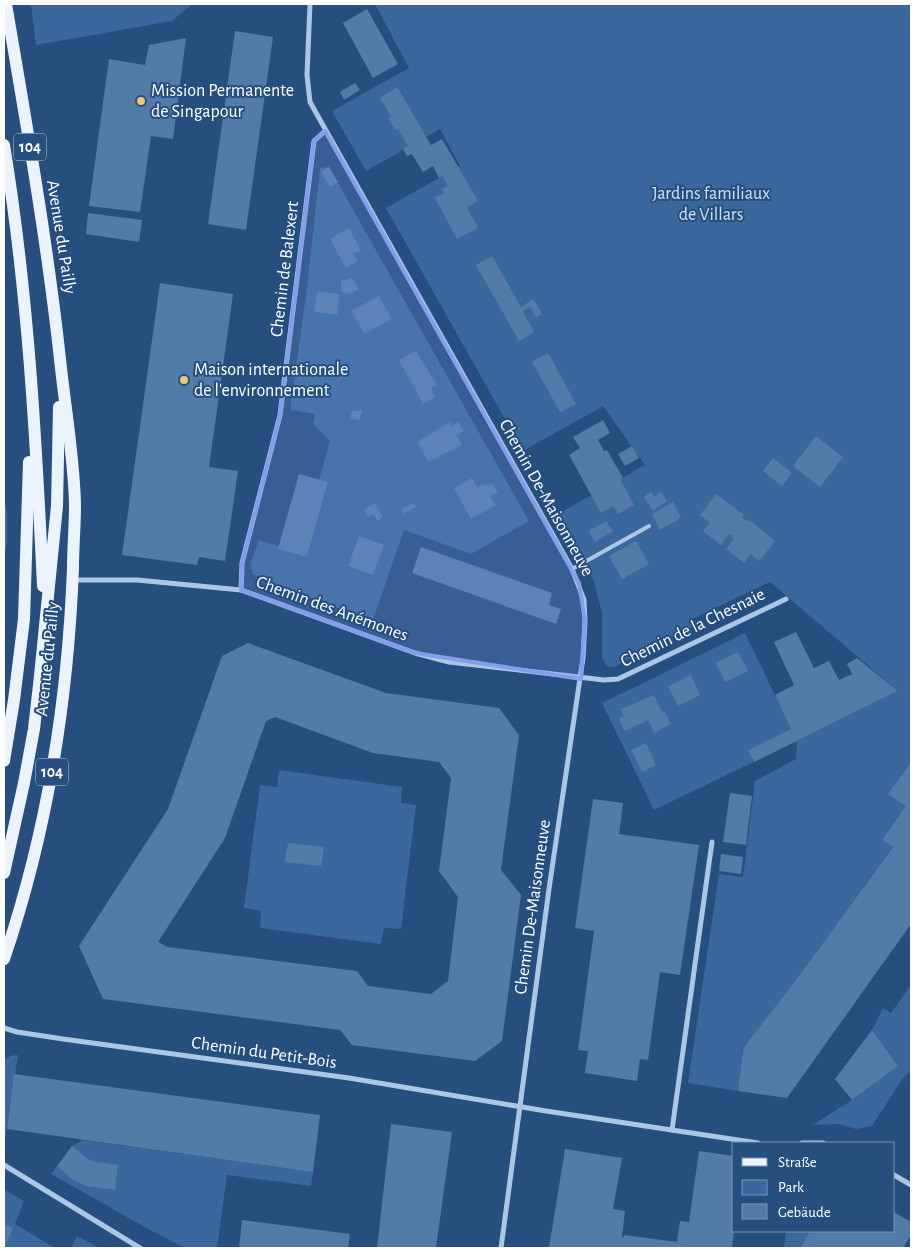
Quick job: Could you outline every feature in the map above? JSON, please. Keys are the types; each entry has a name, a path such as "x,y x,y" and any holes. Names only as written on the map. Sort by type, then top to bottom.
{"main road":[{"name":"Avenue du Pailly","path":"4,959 31,868 51,779 62,708 70,635 75,506 53,298 6,4"},
{"name":"Avenue du Pailly","path":"4,145 22,276 39,506 45,628"},
{"name":"Avenue du Pailly","path":"45,628 57,506 60,358"},
{"name":"Avenue du Pailly","path":"4,761 24,619 31,394"},
{"name":"104","path":"4,873 34,729 45,628"}],"street":[{"name":"Chemin De-Maisonneuve","path":"310,4 307,75 310,102 572,569 584,600 585,621 581,679 549,889 501,1248"},
{"name":"Chemin de Balexert","path":"241,590 242,563 280,415 314,141 325,131"},
{"name":"Chemin des Anémones","path":"72,580 138,580 241,590 415,653 449,662 581,679"},
{"name":"Chemin de la Chesnaie","path":"581,679 618,679 786,599"},
{"path":"672,1130 712,842"},
{"name":"Chemin du Petit-Bois","path":"4,1028 17,1032 63,1039 348,1078 520,1107"},
{"path":"520,1107 751,1142"},
{"path":"4,1166 140,1248"},
{"path":"895,1176 911,1185"}],"lane":[{"path":"572,569 649,526"}],"highlighted area":[{"path":"325,131 579,583 585,621 581,679 415,653 241,590 242,563 280,415 314,141"}],"green space":[{"path":"31,4 192,4 172,21 36,45"},
{"name":"Jardins familiaux de Villars","path":"375,4 911,4 911,762 889,793 906,806 893,847 845,913 738,1091 688,1083 719,874 743,877 755,781 796,759 797,741 898,691 770,582 690,620 693,627 614,667 607,666 602,658 602,613 594,581 558,514 645,465 603,406 523,451 386,208 460,166 440,129 366,171 332,111 409,68"},
{"path":"329,167 529,521 471,554 404,530 373,620 321,602 253,574 250,565 259,540 279,546 278,549 307,557 328,483 319,480 330,441 313,424 315,414 290,410 307,288 320,168"},
{"path":"4,503 7,508 7,544 4,556"},
{"path":"745,633 797,741 654,810 602,703"},
{"path":"279,770 402,787 401,803 416,805 401,929 384,928 381,944 260,928 261,911 244,908 260,785 277,787"},
{"path":"911,985 911,1071 903,1078 872,1126 856,1129 838,1124 813,1125 852,1100 898,1066 872,1030 883,1008 891,1013"},
{"path":"18,1055 4,1145 4,1061 10,1056"},
{"path":"83,1140 313,1172 311,1186 227,1175 217,1248 185,1248 51,1174 72,1146"},
{"path":"4,1189 24,1201 15,1224 55,1248 4,1248"},
{"path":"786,1232 809,1232 800,1248 784,1248"},
{"path":"77,1236 100,1248 71,1248"}],"building":[{"path":"367,9 398,64 373,78 343,23"},
{"path":"235,31 273,37 246,230 208,224"},
{"name":"Mission Permanente de Singapour","path":"186,38 173,139 151,136 140,212 89,206 109,59 145,65 149,45"},
{"path":"355,83 360,90 344,100 340,92"},
{"path":"397,87 431,145 442,139 478,201 467,207 478,228 457,239 435,198 444,193 442,189 448,186 442,176 439,178 433,166 423,172 412,154 407,156 403,149 408,146 398,129 395,130 388,118 391,116 380,98"},
{"path":"329,167 338,182 330,187 321,172"},
{"path":"88,213 142,220 139,242 86,234"},
{"path":"349,228 361,250 354,254 358,261 346,268 330,239"},
{"path":"492,256 521,307 533,299 542,314 536,317 530,307 523,311 534,332 519,341 476,265"},
{"path":"352,278 359,289 350,294 341,292 341,281"},
{"name":"Maison internationale de l'environnement","path":"160,283 233,294 209,467 238,471 225,561 199,557 197,565 122,555"},
{"path":"317,291 339,294 337,315 314,312"},
{"path":"379,296 392,319 364,334 351,311"},
{"path":"416,351 437,385 431,388 435,397 423,404 399,360"},
{"path":"548,353 576,404 560,412 532,362"},
{"path":"362,410 360,420 350,418 352,411"},
{"path":"603,420 610,433 598,440 604,451 607,450 623,478 620,479 634,505 618,514 613,506 601,513 569,455 580,448 573,437"},
{"path":"450,422 451,426 458,422 464,431 457,435 462,445 428,462 417,442"},
{"path":"816,436 843,457 820,487 793,466"},
{"path":"632,446 639,458 625,466 618,454"},
{"path":"773,458 792,473 782,486 763,471"},
{"path":"299,474 328,482 307,557 278,549"},
{"path":"472,478 477,487 484,483 485,486 492,483 498,492 490,496 496,505 471,519 454,488"},
{"path":"651,492 654,497 661,492 667,501 653,511 644,497"},
{"path":"716,494 744,515 742,517 747,521 749,520 775,541 759,561 750,554 744,563 726,549 734,538 729,534 721,545 703,531 710,523 700,515"},
{"path":"673,502 681,518 660,530 652,514"},
{"path":"375,503 383,517 377,521 374,514 368,517 364,510"},
{"path":"413,503 416,507 404,514 401,509"},
{"path":"606,521 613,531 595,542 589,531"},
{"path":"359,536 384,545 373,575 348,566"},
{"path":"636,541 649,564 622,579 609,556"},
{"path":"421,547 552,593 549,605 561,609 556,624 412,573"},
{"path":"796,632 814,668 829,661 839,680 852,674 847,664 857,658 898,691 754,762 748,750 791,729 775,695 794,685 774,642"},
{"path":"248,643 386,693 499,708 519,735 501,870 521,895 502,1041 475,1061 352,1045 340,1030 103,999 79,946 168,809 222,656","holes":["275,717 373,753 439,762 451,778 439,871 458,897 448,981 431,994 368,986 357,971 168,947 158,942 225,838 266,721"]},
{"path":"738,652 748,671 725,682 716,663"},
{"path":"691,675 700,695 678,706 668,686"},
{"path":"654,695 662,712 664,711 671,724 654,733 648,720 625,731 619,719 624,716 621,709"},
{"path":"646,743 656,765 642,772 631,750"},
{"path":"911,762 911,924 787,1098 738,1091 744,1047 797,979 893,847 882,840 906,806 888,794"},
{"path":"730,793 752,796 746,845 723,842"},
{"path":"593,799 623,803 619,834 699,845 680,975 660,972 648,1060 640,1059 637,1081 585,1073 588,1051 578,1050 594,931 575,928"},
{"path":"288,843 324,847 321,866 285,862"},
{"path":"721,854 743,857 741,874 719,871"},
{"path":"872,1030 898,1066 852,1100 835,1079"},
{"path":"14,1074 320,1115 313,1172 7,1129"},
{"path":"391,1124 452,1132 436,1248 377,1248"},
{"path":"72,1146 88,1159 118,1165 115,1190 86,1186 72,1179 57,1166"},
{"path":"565,1149 622,1158 613,1209 625,1211 623,1238 624,1235 677,1242 680,1221 689,1222 699,1151 732,1156 732,1232 734,1232 732,1248 549,1248"},
{"path":"895,1213 911,1222 911,1235 903,1248 800,1248 809,1232 895,1232"},
{"path":"242,1220 350,1234 348,1248 239,1248"},
{"path":"4,1224 13,1228 4,1248"}],"place":[{"name":"Mission Permanente de Singapour","path":"141,101"},
{"name":"Maison internationale de l'environnement","path":"184,380"}]}
